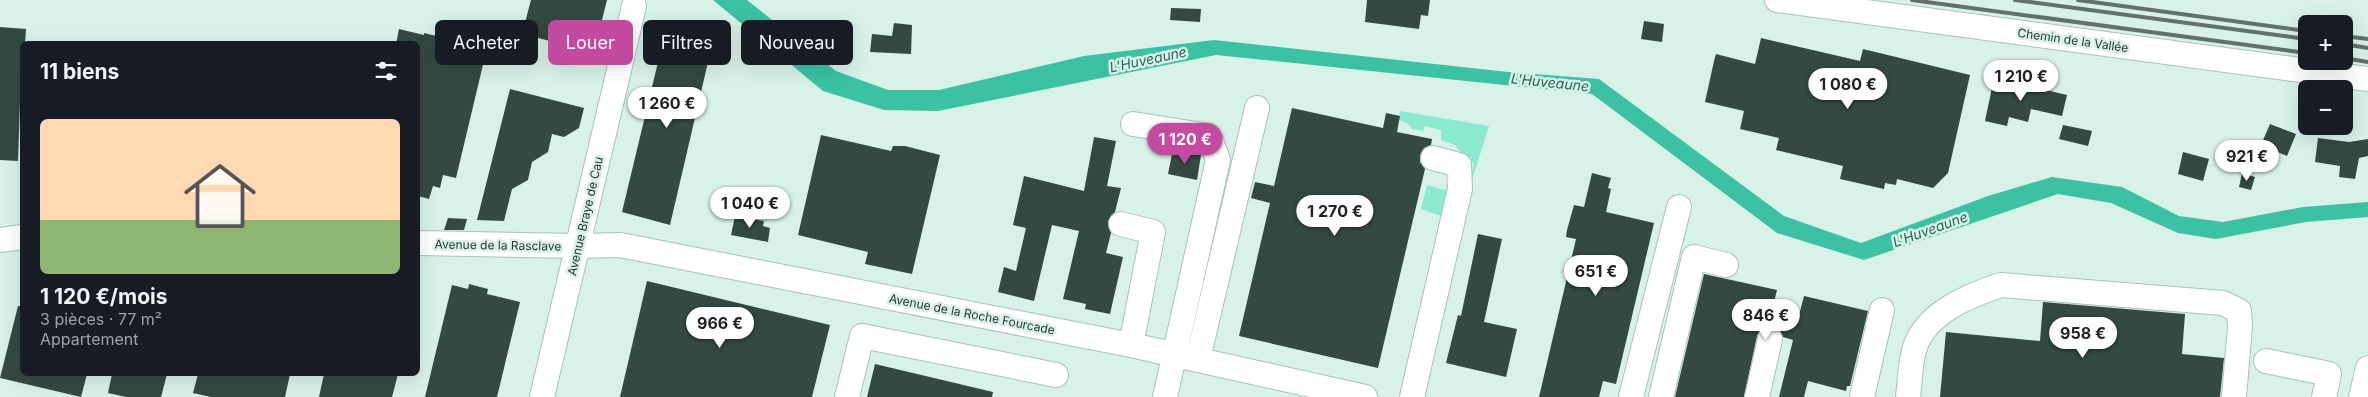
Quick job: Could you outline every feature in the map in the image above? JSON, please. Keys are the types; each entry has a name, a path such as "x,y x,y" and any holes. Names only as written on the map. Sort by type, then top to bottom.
{"street":[{"name":"Chemin de la Vallée","path":"1777,0 2368,79"},
{"name":"Avenue Braye de Cau","path":"542,397 634,6"},
{"path":"1198,360 1257,108"},
{"path":"1133,124 1209,136 1218,160 1165,397"},
{"path":"1412,397 1460,189 1459,164 1433,158"},
{"path":"1630,397 1679,207"},
{"path":"1121,224 1153,232 1131,345"},
{"path":"0,240 20,237"},
{"name":"Avenue de la Rasclave","path":"420,243 578,246"},
{"name":"Avenue de la Roche Fourcade","path":"578,246 620,245 1131,345 1365,397"},
{"path":"1661,397 1694,257 1726,265"},
{"path":"1908,397 1916,345 1928,325 1948,309 1974,294 2002,285 2223,303 2239,310 2240,327 2234,397"},
{"path":"1862,397 1882,310"},
{"path":"847,397 862,336 1056,376"},
{"path":"1757,397 1770,339"},
{"path":"2266,361 2329,374 2324,397"},
{"path":"2361,397 2368,368"}],"shaded area":[{"path":"1400,111 1489,126 1466,199 1474,163 1463,156 1455,145 1441,140 1441,130 1425,126 1423,131 1412,129 1409,124 1399,120"},
{"path":"1427,185 1452,192 1447,218 1421,209"}],"water":[{"path":"713,0 747,0 772,20 741,20 741,23"},
{"name":"L'Huveaune","path":"1214,40 1508,72 1599,79 1784,216 1861,243 1988,196 2052,177 2122,187 2179,216 2223,222 2303,207 2368,202 2368,217 2306,222 2216,239 2178,233 2111,203 2058,194 1864,260 1777,233 1592,94 1216,55 938,111 884,110 823,91 792,65 828,65 836,71 888,90 939,90 1084,56"}],"building":[{"path":"531,0 607,0 602,20 548,20 548,40 538,38 538,20 526,20"},
{"path":"1367,0 1430,0 1428,16 1421,15 1419,29 1365,22"},
{"path":"1171,8 1201,9 1200,22 1170,20"},
{"path":"1644,21 1664,24 1662,42 1641,39"},
{"path":"894,23 912,25 911,54 870,52 872,34 892,36"},
{"path":"0,27 26,29 25,41 20,41 18,161 0,160"},
{"path":"399,29 435,36 435,65 483,65 456,178 443,175 440,188 433,186 429,199 420,197 420,41 397,41"},
{"path":"1761,38 1860,61 1863,49 1970,75 1948,173 1933,188 1897,179 1896,185 1885,183 1884,189 1840,179 1843,166 1776,150 1779,138 1740,129 1744,111 1705,102 1714,61 1716,54 1755,64"},
{"path":"657,65 707,65 670,225 622,212"},
{"path":"1994,78 2067,95 2062,116 2031,109 2028,122 2009,117 2007,126 1985,121"},
{"path":"510,89 584,108 579,128 564,137 552,134 548,152 532,162 528,180 512,189 504,221 477,220"},
{"path":"1292,108 1383,128 1386,113 1400,116 1397,132 1432,139 1431,145 1424,148 1420,155 1420,162 1425,169 1378,368 1239,336 1270,203 1251,198 1255,182 1274,186"},
{"path":"2270,124 2296,134 2287,156 2261,145"},
{"path":"2063,125 2092,131 2088,146 2059,139"},
{"path":"821,135 891,151 893,146 905,146 940,155 912,274 865,264 868,252 798,235"},
{"path":"1094,137 1116,141 1107,186 1121,188 1115,212 1108,221 1111,233 1106,253 1123,257 1110,314 1085,309 1086,304 1063,299 1079,231 1052,225 1034,301 998,292 1004,267 1016,271 1026,228 1013,225 1024,176 1084,191"},
{"path":"2318,138 2349,142 2368,139 2368,156 2359,158 2355,179 2339,177 2340,166 2315,162"},
{"path":"1173,149 1201,155 1197,180 1168,174"},
{"path":"2183,152 2209,159 2203,181 2178,174"},
{"path":"1592,173 1611,178 1608,188 1611,189 1606,212 1654,223 1616,384 1603,381 1599,397 1539,397 1576,239 1566,237 1567,230 1574,205 1584,207"},
{"path":"2242,173 2255,177 2251,190 2239,187"},
{"path":"735,216 764,221 763,226 770,228 768,242 731,235"},
{"path":"448,218 467,219 464,230 444,230"},
{"path":"1478,234 1502,239 1484,322 1517,329 1506,377 1446,363 1458,315 1461,316"},
{"path":"1704,274 1777,290 1770,318 1797,323 1804,296 1868,311 1850,386 1847,386 1846,391 1808,381 1804,397 1779,397 1793,340 1783,337 1779,329 1766,326 1760,329 1757,336 1744,397 1675,397"},
{"path":"647,281 830,325 812,397 620,397"},
{"path":"469,284 488,289 487,294 520,302 497,397 425,397 452,285 468,289"},
{"path":"2043,302 2185,314 2182,354 2224,358 2220,397 1940,397 1946,332 2040,341"},
{"path":"18,306 20,306 20,376 86,376 81,397 0,378"},
{"path":"875,364 993,392 992,397 867,397"},
{"path":"112,376 166,376 161,397 126,397 108,393"},
{"path":"197,376 290,376 285,397 211,397 193,393"},
{"path":"324,376 397,376 392,397 319,397"}],"railway":[{"path":"1912,0 2298,52"},
{"path":"2015,0 2298,38"},
{"path":"2078,0 2298,30"},
{"path":"2353,37 2368,39"},
{"path":"2353,46 2368,48"},
{"path":"2353,60 2368,62"}]}
